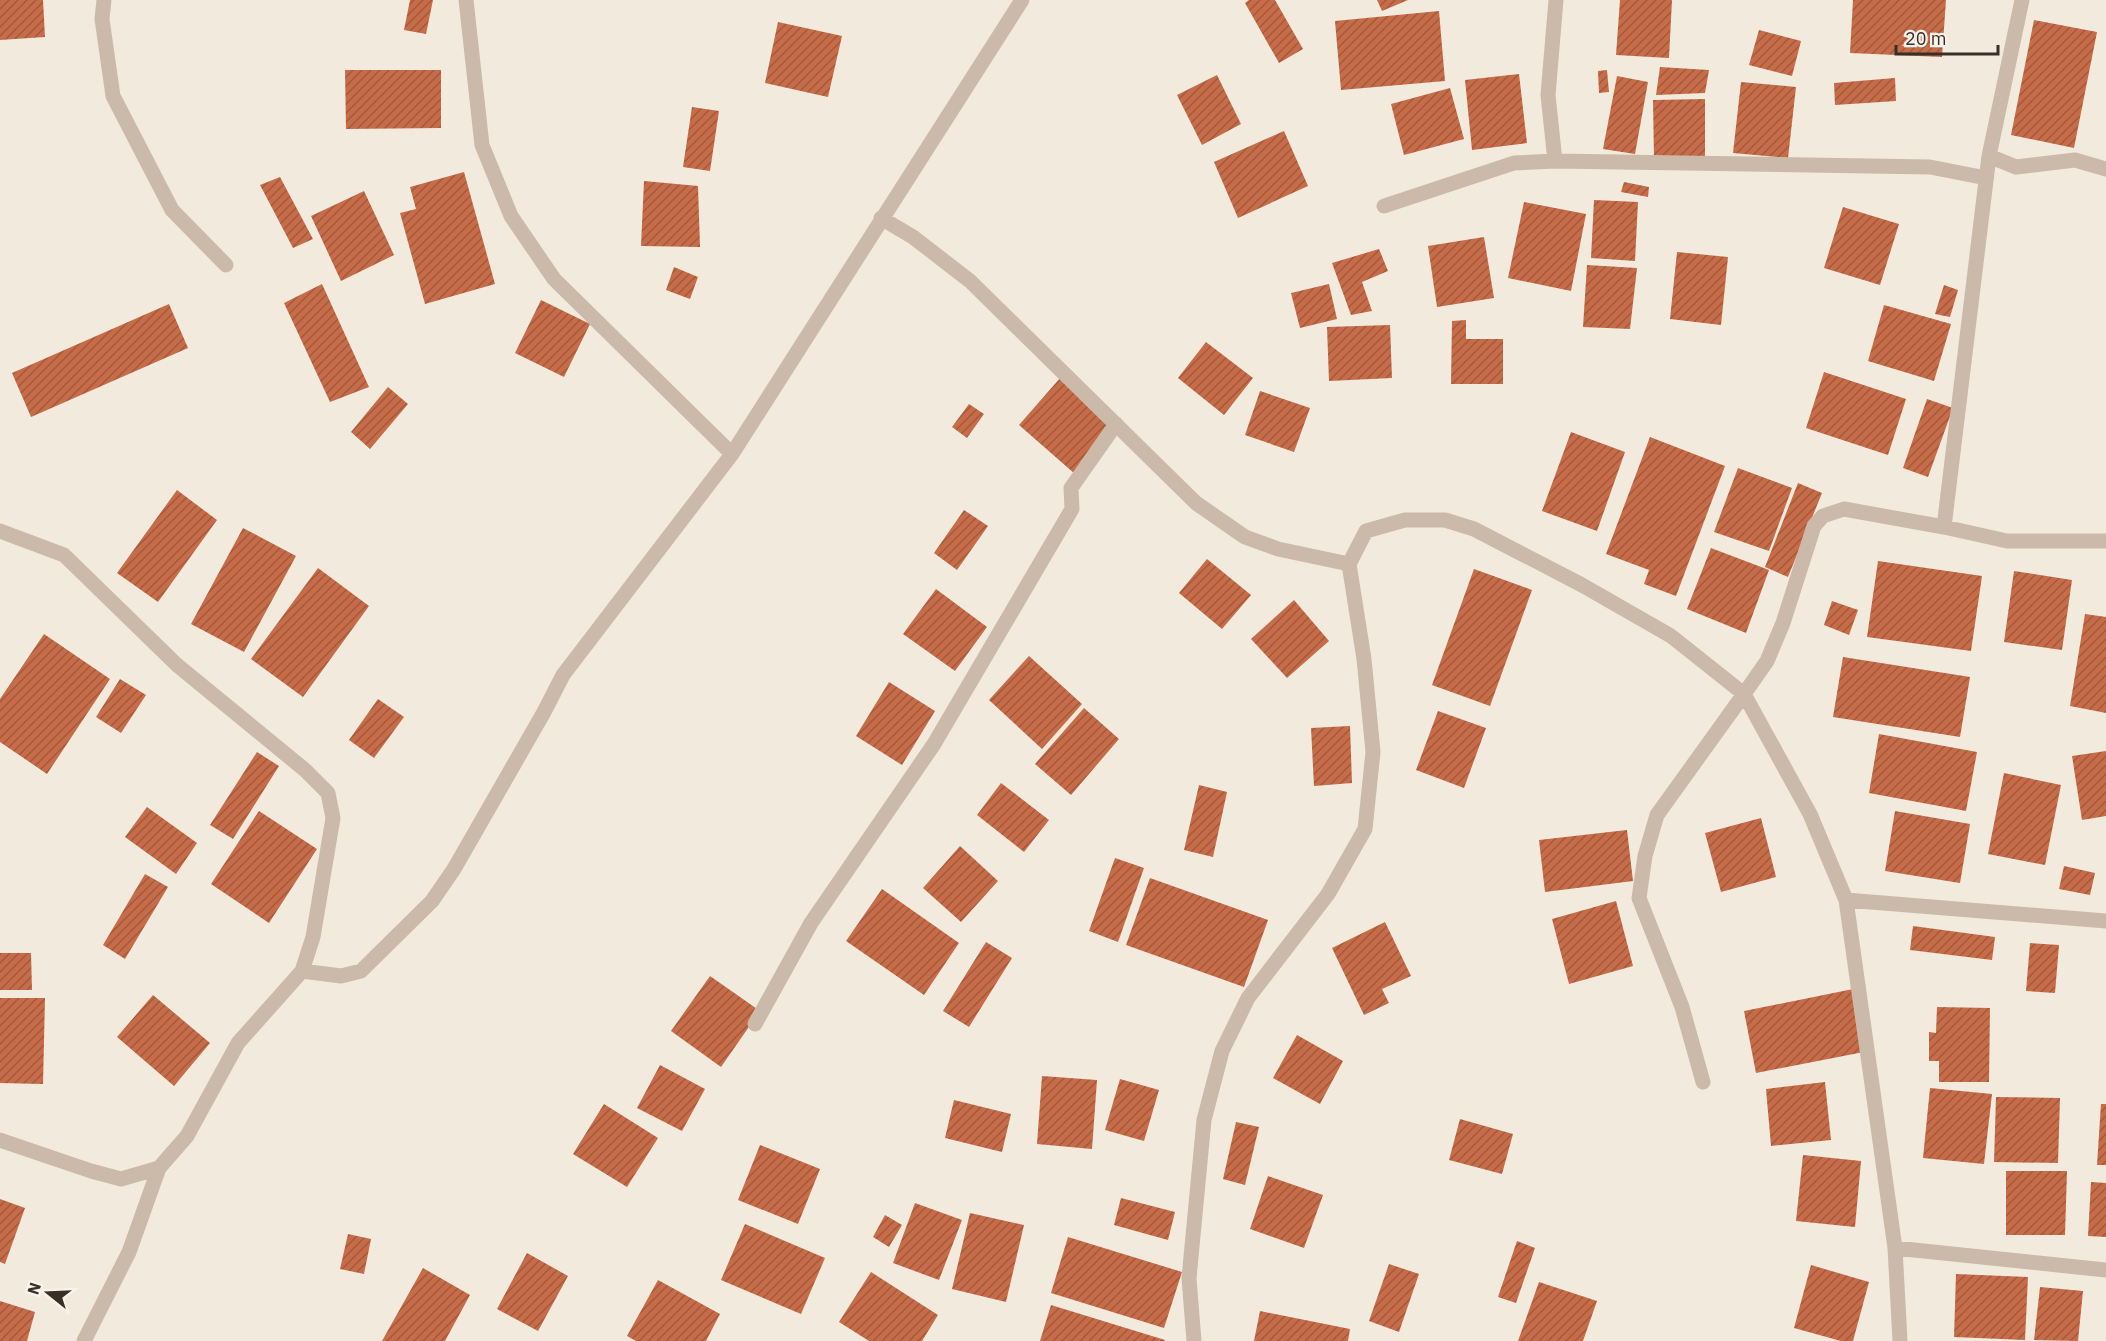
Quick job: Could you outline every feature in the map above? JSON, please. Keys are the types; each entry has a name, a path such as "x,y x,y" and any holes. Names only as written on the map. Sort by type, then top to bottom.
{"street":[{"path":"104,0 102,19 113,96 172,210 226,265"},
{"path":"466,0 482,144 511,216 554,279 732,454"},
{"path":"302,970 341,976 361,971 432,901 465,850 563,675 732,454 1022,0"},
{"path":"1555,161 1548,95 1556,0"},
{"path":"1944,526 1989,156 2022,0"},
{"path":"1989,156 2016,167 2074,160 2106,168"},
{"path":"1384,206 1514,163 1555,161 1930,167 1986,178"},
{"path":"881,218 913,237 970,281 1196,503 1245,537 1278,549 1348,564"},
{"path":"755,1024 811,923 934,744 1072,509 1071,488 1116,424"},
{"path":"1703,1082 1682,1007 1639,898 1645,856 1657,815 1767,661 1783,623 1814,526 1823,516 1844,509 1944,526 2007,541 2106,541"},
{"path":"1194,1341 1189,1278 1192,1244 1204,1120 1222,1051 1248,998 1328,894 1365,829 1373,752 1364,659 1348,564 1366,531 1405,520 1445,519 1464,526 1582,585 1671,636 1744,694 1810,813 1846,900 1895,1248 1900,1341"},
{"path":"0,531 64,555 177,664 305,770 328,793 333,818 312,937 302,970 238,1043 187,1136 159,1168 129,1252 84,1341"},
{"path":"1846,900 2106,921"},
{"path":"0,1140 121,1179 159,1168"},
{"path":"1895,1248 2106,1270"}],"building":[{"path":"0,0 43,0 45,37 0,40"},
{"path":"410,0 433,0 426,34 404,30"},
{"path":"1249,0 1275,0 1303,49 1279,63 1245,3"},
{"path":"1377,0 1408,0 1382,11"},
{"path":"1620,0 1672,0 1669,58 1616,55"},
{"path":"1853,0 1946,0 1942,57 1850,53"},
{"path":"1439,11 1445,81 1341,90 1335,21"},
{"path":"2034,20 2097,32 2074,148 2011,135"},
{"path":"778,22 842,36 828,97 765,83"},
{"path":"1759,30 1801,41 1792,76 1749,65"},
{"path":"1660,67 1709,70 1705,93 1656,95"},
{"path":"345,70 441,70 441,128 346,129"},
{"path":"1607,70 1609,92 1599,93 1598,71"},
{"path":"1519,74 1527,143 1472,150 1465,80"},
{"path":"1217,75 1241,124 1202,145 1177,95"},
{"path":"1617,76 1648,82 1635,154 1603,149"},
{"path":"1895,78 1896,101 1835,105 1834,83"},
{"path":"1741,82 1796,87 1788,158 1733,153"},
{"path":"1450,88 1464,139 1404,155 1391,104"},
{"path":"1705,99 1705,160 1654,160 1653,100"},
{"path":"692,107 719,111 710,171 683,167"},
{"path":"1284,131 1308,186 1238,218 1214,162"},
{"path":"464,172 495,284 425,304 400,213 416,209 410,187"},
{"path":"280,177 313,239 293,248 260,185"},
{"path":"644,181 698,186 700,247 641,246"},
{"path":"1624,182 1649,187 1648,197 1621,192"},
{"path":"364,191 394,255 341,281 311,216"},
{"path":"1594,200 1638,202 1635,261 1591,258"},
{"path":"1524,202 1586,214 1571,291 1508,278"},
{"path":"1843,207 1899,224 1880,285 1824,268"},
{"path":"1484,237 1494,298 1437,307 1428,246"},
{"path":"1379,249 1388,271 1362,282 1372,311 1351,315 1332,263"},
{"path":"1677,252 1728,257 1721,325 1670,319"},
{"path":"1587,265 1637,268 1630,329 1583,327"},
{"path":"674,267 698,277 690,299 666,290"},
{"path":"322,284 369,387 330,402 284,303"},
{"path":"1329,284 1337,319 1300,328 1291,293"},
{"path":"1944,285 1958,290 1950,317 1935,314"},
{"path":"541,300 590,324 564,377 515,353"},
{"path":"169,304 188,348 31,417 12,373"},
{"path":"1884,305 1951,324 1934,381 1868,361"},
{"path":"1466,320 1466,339 1503,339 1503,384 1451,384 1452,321"},
{"path":"1390,325 1392,378 1329,381 1327,327"},
{"path":"1206,342 1253,378 1224,415 1178,378"},
{"path":"1824,372 1906,399 1888,455 1806,428"},
{"path":"1061,377 1116,426 1075,474 1019,425"},
{"path":"388,387 408,404 370,449 351,432"},
{"path":"1260,391 1310,408 1294,452 1245,435"},
{"path":"1927,399 1953,408 1928,477 1903,468"},
{"path":"969,404 984,414 967,438 952,427"},
{"path":"1571,432 1625,452 1597,531 1542,511"},
{"path":"1650,437 1725,466 1676,596 1644,584 1649,570 1606,554"},
{"path":"1738,468 1792,488 1769,551 1714,532"},
{"path":"1798,483 1822,493 1788,577 1765,567"},
{"path":"177,490 217,520 158,602 117,573"},
{"path":"964,510 988,526 957,570 934,553"},
{"path":"243,528 296,556 244,652 191,624"},
{"path":"1711,548 1769,570 1746,633 1687,609"},
{"path":"1207,559 1251,595 1222,629 1179,593"},
{"path":"1878,561 1982,576 1971,651 1867,637"},
{"path":"318,568 369,606 303,697 251,659"},
{"path":"1474,569 1532,590 1490,706 1432,685"},
{"path":"2014,571 2072,580 2062,650 2004,642"},
{"path":"936,589 987,627 955,671 903,634"},
{"path":"1294,600 1329,641 1287,678 1251,639"},
{"path":"1832,601 1858,610 1849,635 1824,625"},
{"path":"2085,614 2106,617 2106,713 2070,706"},
{"path":"44,634 110,679 47,774 0,742 0,699"},
{"path":"1029,656 1082,704 1042,749 989,700"},
{"path":"1843,657 1970,677 1960,737 1833,717"},
{"path":"120,679 146,695 121,733 96,717"},
{"path":"889,682 935,711 902,765 856,736"},
{"path":"378,699 404,717 374,758 349,740"},
{"path":"1084,708 1119,739 1071,795 1035,764"},
{"path":"1438,711 1486,728 1464,788 1416,770"},
{"path":"1350,726 1352,783 1314,786 1311,728"},
{"path":"1879,734 1977,752 1966,811 1869,793"},
{"path":"2106,751 2106,816 2082,820 2072,756"},
{"path":"257,752 279,766 233,839 210,825"},
{"path":"2004,773 2061,785 2045,865 1988,854"},
{"path":"1001,783 1049,820 1024,852 977,815"},
{"path":"1199,785 1227,792 1213,857 1184,850"},
{"path":"147,807 197,843 176,874 125,837"},
{"path":"259,811 317,849 269,923 211,884"},
{"path":"1895,811 1970,824 1960,883 1885,871"},
{"path":"1761,818 1776,877 1721,892 1705,833"},
{"path":"1627,830 1633,881 1545,892 1539,840"},
{"path":"960,846 998,881 961,922 923,888"},
{"path":"1115,858 1144,868 1118,942 1089,931"},
{"path":"2064,866 2095,873 2090,895 2059,889"},
{"path":"145,874 168,887 125,959 103,945"},
{"path":"1150,878 1268,920 1244,987 1126,945"},
{"path":"882,889 959,943 924,995 846,941"},
{"path":"1616,901 1633,966 1569,984 1552,919"},
{"path":"1385,922 1411,976 1382,989 1389,1003 1364,1015 1332,948"},
{"path":"1913,926 1995,937 1992,960 1910,950"},
{"path":"986,942 1012,958 969,1027 943,1011"},
{"path":"2030,943 2059,945 2055,993 2026,991"},
{"path":"0,953 31,953 32,990 0,990"},
{"path":"710,976 760,1011 721,1067 671,1031"},
{"path":"1858,988 1869,1051 1756,1073 1744,1011"},
{"path":"153,995 210,1043 174,1086 117,1037"},
{"path":"0,998 45,998 43,1084 0,1083"},
{"path":"1937,1007 1990,1008 1989,1082 1939,1082 1939,1061 1929,1061 1929,1032 1936,1033"},
{"path":"1297,1035 1343,1061 1320,1104 1273,1078"},
{"path":"660,1065 705,1089 682,1131 637,1108"},
{"path":"1042,1076 1097,1080 1092,1149 1037,1144"},
{"path":"1120,1079 1159,1090 1144,1141 1105,1130"},
{"path":"1825,1082 1831,1140 1771,1146 1766,1089"},
{"path":"1930,1088 1992,1094 1984,1164 1923,1158"},
{"path":"1996,1097 2060,1098 2058,1163 1994,1162"},
{"path":"954,1100 1011,1114 1002,1152 945,1138"},
{"path":"604,1104 658,1138 627,1187 573,1154"},
{"path":"2101,1104 2106,1104 2106,1165 2097,1165"},
{"path":"1460,1119 1513,1134 1502,1174 1449,1160"},
{"path":"1236,1122 1259,1127 1245,1185 1223,1179"},
{"path":"760,1145 820,1169 798,1224 738,1200"},
{"path":"1803,1155 1861,1161 1855,1227 1796,1221"},
{"path":"2006,1171 2067,1171 2065,1235 2006,1235"},
{"path":"1268,1176 1323,1195 1304,1248 1250,1229"},
{"path":"2091,1182 2106,1183 2106,1237 2088,1236"},
{"path":"1121,1198 1175,1212 1168,1240 1114,1225"},
{"path":"0,1199 25,1208 5,1264 0,1262"},
{"path":"915,1203 962,1220 939,1280 893,1263"},
{"path":"970,1213 1024,1225 1006,1302 952,1289"},
{"path":"885,1215 902,1225 889,1247 873,1237"},
{"path":"745,1224 825,1258 801,1314 721,1280"},
{"path":"348,1234 371,1239 364,1274 340,1269"},
{"path":"1068,1237 1182,1272 1164,1328 1051,1293"},
{"path":"1517,1241 1535,1248 1516,1303 1498,1297"},
{"path":"527,1253 568,1276 538,1331 497,1309"},
{"path":"1389,1264 1419,1274 1399,1332 1369,1321"},
{"path":"1811,1265 1869,1282 1853,1341 1841,1341 1794,1328"},
{"path":"423,1268 470,1295 445,1341 382,1341"},
{"path":"871,1272 938,1315 922,1341 869,1341 839,1322"},
{"path":"1956,1274 2028,1277 2025,1340 1954,1337"},
{"path":"658,1280 720,1314 706,1341 636,1341 627,1336"},
{"path":"1539,1282 1597,1301 1583,1341 1518,1341"},
{"path":"2040,1287 2083,1291 2078,1341 2034,1340"},
{"path":"0,1301 35,1312 27,1341 0,1341"},
{"path":"1051,1305 1165,1340 1165,1341 1040,1341"},
{"path":"1260,1311 1350,1329 1348,1341 1254,1341"}]}
